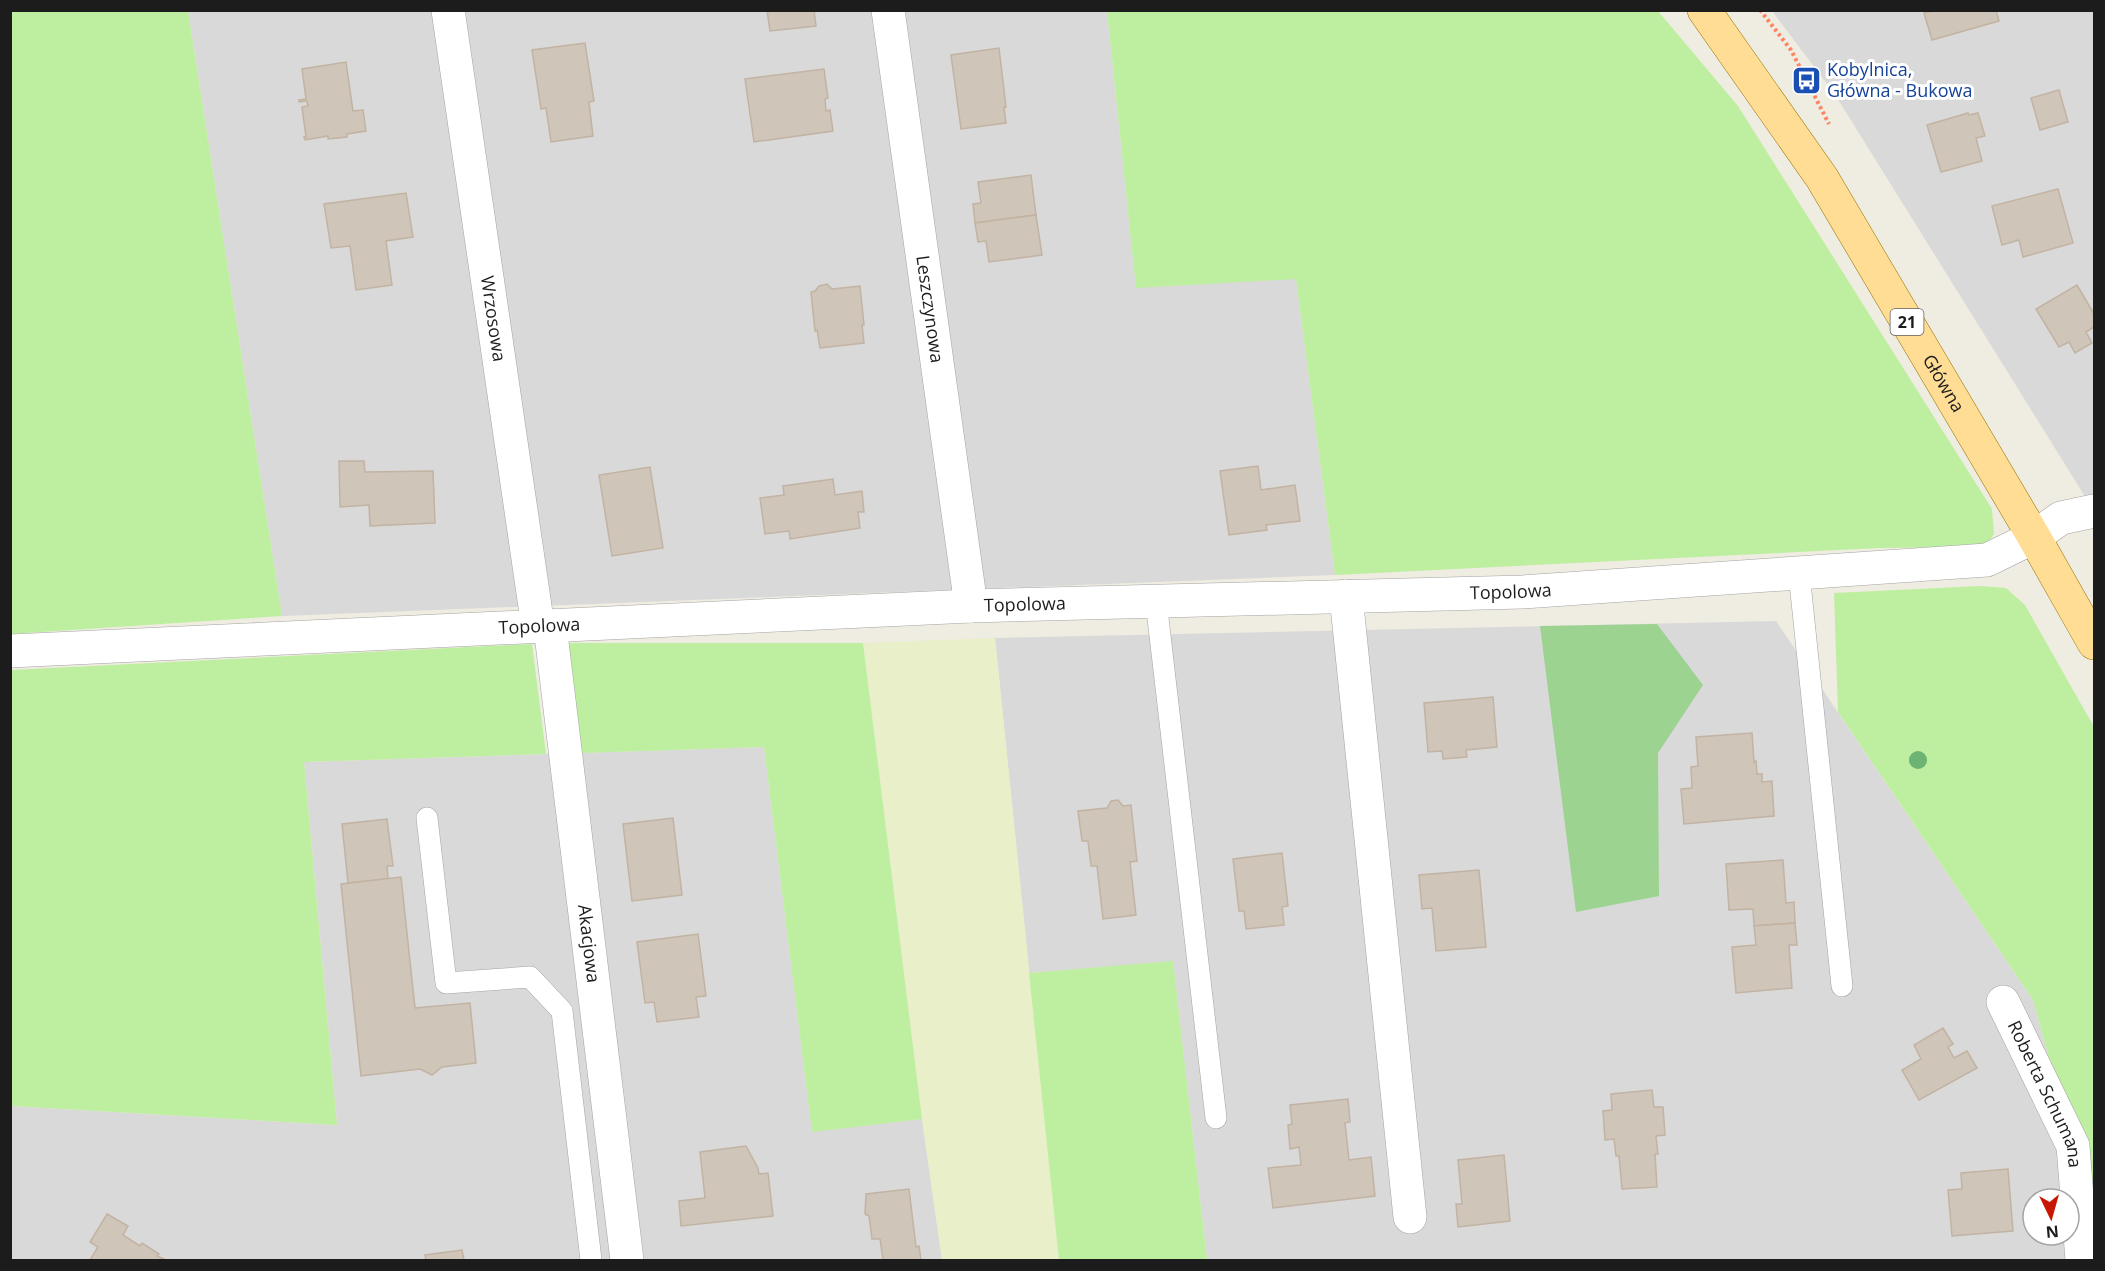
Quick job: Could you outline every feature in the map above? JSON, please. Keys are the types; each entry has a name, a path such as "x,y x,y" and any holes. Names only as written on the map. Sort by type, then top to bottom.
{"main road":[{"name":"Główna","path":"1704,10 1822,178 2094,643"}],"street":[{"name":"Wrzosowa","path":"448,10 544,626"},
{"name":"Leszczynowa","path":"888,10 970,606"},
{"name":"Topolowa","path":"10,651 970,606 1522,592 1987,560 2034,537 2061,518 2094,511"},
{"path":"1346,596 1410,1216"},
{"name":"Akacjowa","path":"544,626 627,1260"},
{"name":"Roberta Schumana","path":"2003,1002 2073,1146 2082,1260"}],"lane":[{"path":"1799,573 1842,987"},
{"path":"1156,601 1216,1118"},
{"path":"427,818 446,983 530,977 562,1011 591,1260"}],"shaded area":[{"path":"188,11 1107,11 1136,287 1296,278 1335,575 282,616"},
{"path":"1772,11 2094,11 2094,511 1834,93"},
{"path":"1776,621 2033,1000 2094,1220 2094,1260 1207,1260 1173,962 1029,973 995,638"},
{"path":"764,747 812,1131 922,1119 942,1260 11,1260 10,1106 337,1125 304,762"}],"green space":[{"path":"11,10 188,11 282,616 11,634"},
{"path":"1107,11 1658,11 1738,106 1992,509 1994,534 1985,547 1879,548 1335,575 1296,279 1136,288"},
{"path":"1980,586 2006,588 2025,605 2094,727 2094,1220 2033,1000 1838,712 1834,593"},
{"path":"1657,624 1703,685 1658,753 1659,896 1576,912 1540,626"},
{"path":"995,638 1059,1260 942,1260 922,1119 863,643"},
{"path":"566,643 863,643 922,1119 812,1132 764,747 582,753"},
{"path":"532,644 546,754 304,762 337,1125 11,1106 11,670"},
{"path":"1173,961 1207,1260 1059,1260 1029,973"}],"building":[{"path":"767,10 814,10 816,26 770,31"},
{"path":"1938,10 1996,10 1999,21 1932,40 1924,13"},
{"path":"585,43 594,101 589,102 593,136 551,142 546,108 541,109 532,50"},
{"path":"999,48 1006,123 961,129 951,55"},
{"path":"346,62 353,111 363,110 366,131 347,134 347,137 328,139 328,136 305,140 302,107 308,106 307,101 299,102 299,100 306,99 302,69"},
{"path":"824,69 828,98 825,99 826,111 830,110 833,131 754,142 745,79"},
{"path":"2059,90 2068,122 2040,130 2031,98"},
{"path":"1968,113 1969,115 1978,113 1985,136 1976,138 1982,161 1941,172 1927,125"},
{"path":"1031,175 1036,215 975,223 973,204 981,203 978,182"},
{"path":"2058,189 2073,243 2023,257 2019,240 2002,245 1992,206"},
{"path":"406,193 413,237 386,241 392,285 356,290 350,246 331,248 324,204"},
{"path":"1036,215 1042,255 989,262 986,241 978,242 975,223"},
{"path":"827,284 832,289 860,286 864,343 820,348 817,330 815,331 811,292"},
{"path":"2077,285 2094,314 2094,327 2086,332 2092,343 2075,353 2069,342 2059,347 2036,309"},
{"path":"339,461 364,461 365,472 433,471 435,523 370,526 369,505 340,507"},
{"path":"1258,466 1261,490 1295,485 1300,521 1266,525 1267,530 1229,535 1220,471"},
{"path":"650,467 663,548 612,556 599,475"},
{"path":"833,479 835,495 862,491 864,512 858,512 860,528 790,539 789,531 765,534 760,498 784,495 783,486"},
{"path":"1493,697 1497,747 1466,750 1467,757 1443,759 1442,751 1428,752 1424,703"},
{"path":"1752,733 1757,774 1762,774 1762,782 1772,781 1774,816 1684,824 1681,789 1692,788 1691,767 1698,766 1696,737"},
{"path":"1118,800 1123,806 1131,805 1137,861 1130,862 1136,915 1103,919 1097,866 1091,866 1088,841 1082,841 1078,811 1107,808 1111,801"},
{"path":"673,818 682,895 632,901 623,824"},
{"path":"387,819 393,866 387,866 388,879 348,883 342,824"},
{"path":"1282,853 1288,906 1282,907 1284,925 1246,929 1244,911 1239,911 1233,859"},
{"path":"1783,860 1786,903 1794,902 1795,923 1754,926 1753,909 1729,910 1726,864"},
{"path":"1479,870 1486,947 1436,951 1432,908 1422,909 1419,875"},
{"path":"401,877 415,1008 470,1003 476,1063 442,1067 432,1075 420,1069 361,1076 341,884"},
{"path":"1795,923 1797,945 1789,945 1792,988 1736,993 1732,947 1756,945 1754,926"},
{"path":"698,934 706,996 696,997 699,1017 657,1022 654,1002 645,1003 637,942"},
{"path":"1943,1028 1953,1044 1948,1047 1954,1058 1967,1051 1977,1068 1919,1100 1902,1070 1921,1059 1914,1045"},
{"path":"1652,1090 1654,1107 1663,1107 1665,1135 1656,1136 1657,1187 1622,1189 1619,1156 1616,1156 1614,1139 1605,1140 1603,1111 1612,1110 1611,1094"},
{"path":"1348,1099 1350,1122 1345,1123 1349,1160 1371,1157 1375,1196 1273,1208 1268,1168 1301,1165 1299,1147 1290,1149 1288,1125 1292,1124 1290,1105"},
{"path":"746,1146 759,1174 768,1173 773,1216 681,1226 679,1201 705,1198 700,1152"},
{"path":"1504,1155 1510,1221 1458,1227 1456,1204 1462,1204 1458,1160"},
{"path":"2008,1169 2013,1231 1952,1236 1948,1190 1962,1189 1961,1173"},
{"path":"909,1189 916,1247 919,1246 921,1260 883,1260 880,1239 872,1239 869,1216 865,1214 866,1194"},
{"path":"107,1214 128,1226 123,1235 140,1246 142,1243 159,1254 157,1256 166,1260 90,1260 98,1247 90,1242"},
{"path":"462,1250 464,1260 426,1260 425,1255"}],"place":[{"name":"Kobylnica, Główna - Bukowa","path":"1806,80"}]}
